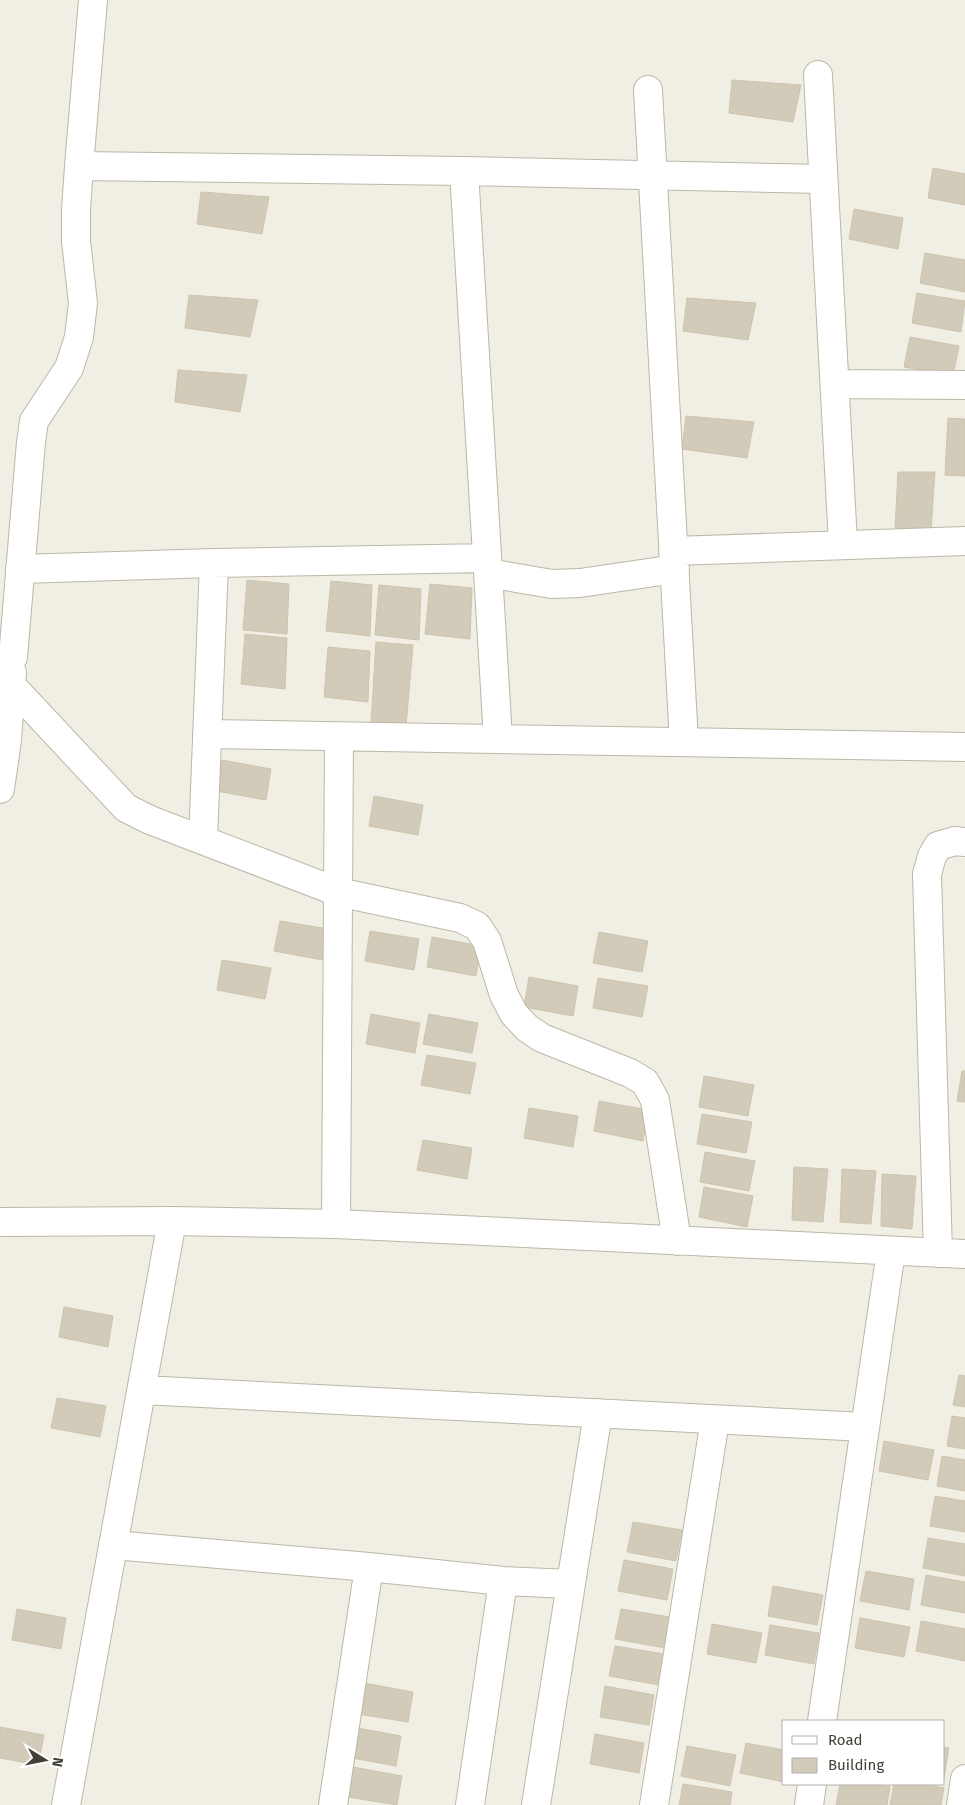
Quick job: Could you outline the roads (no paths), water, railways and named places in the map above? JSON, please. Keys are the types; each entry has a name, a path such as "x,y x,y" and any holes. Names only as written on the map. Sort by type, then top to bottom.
{"street":[{"path":"0,789 7,740 8,668 20,570 30,442 34,421 69,368 79,337 83,303 76,241 76,210 93,0"},
{"path":"818,75 843,544"},
{"path":"648,90 684,742"},
{"path":"79,166 464,171 823,179"},
{"path":"464,171 498,739"},
{"path":"835,384 965,385"},
{"path":"20,570 214,563 487,566 552,584 580,583 674,560 843,544 965,541"},
{"path":"203,840 214,563"},
{"path":"8,668 126,808 150,820 338,892 460,918 477,926 486,941 504,995 514,1014 527,1028 542,1038 630,1073 645,1082 655,1100 677,1241"},
{"path":"207,734 965,747"},
{"path":"336,1224 339,737"},
{"path":"938,1253 927,874 932,856 938,846 955,841 965,842"},
{"path":"0,1222 172,1221 336,1224 965,1254"},
{"path":"66,1805 172,1221"},
{"path":"822,1720 891,1251"},
{"path":"142,1390 865,1427"},
{"path":"536,1805 598,1413"},
{"path":"654,1805 715,1420"},
{"path":"113,1545 369,1567 503,1581 571,1584"},
{"path":"333,1805 369,1567"},
{"path":"470,1805 503,1581"},
{"path":"961,1805 965,1779"},
{"path":"809,1805 812,1785"}]}
